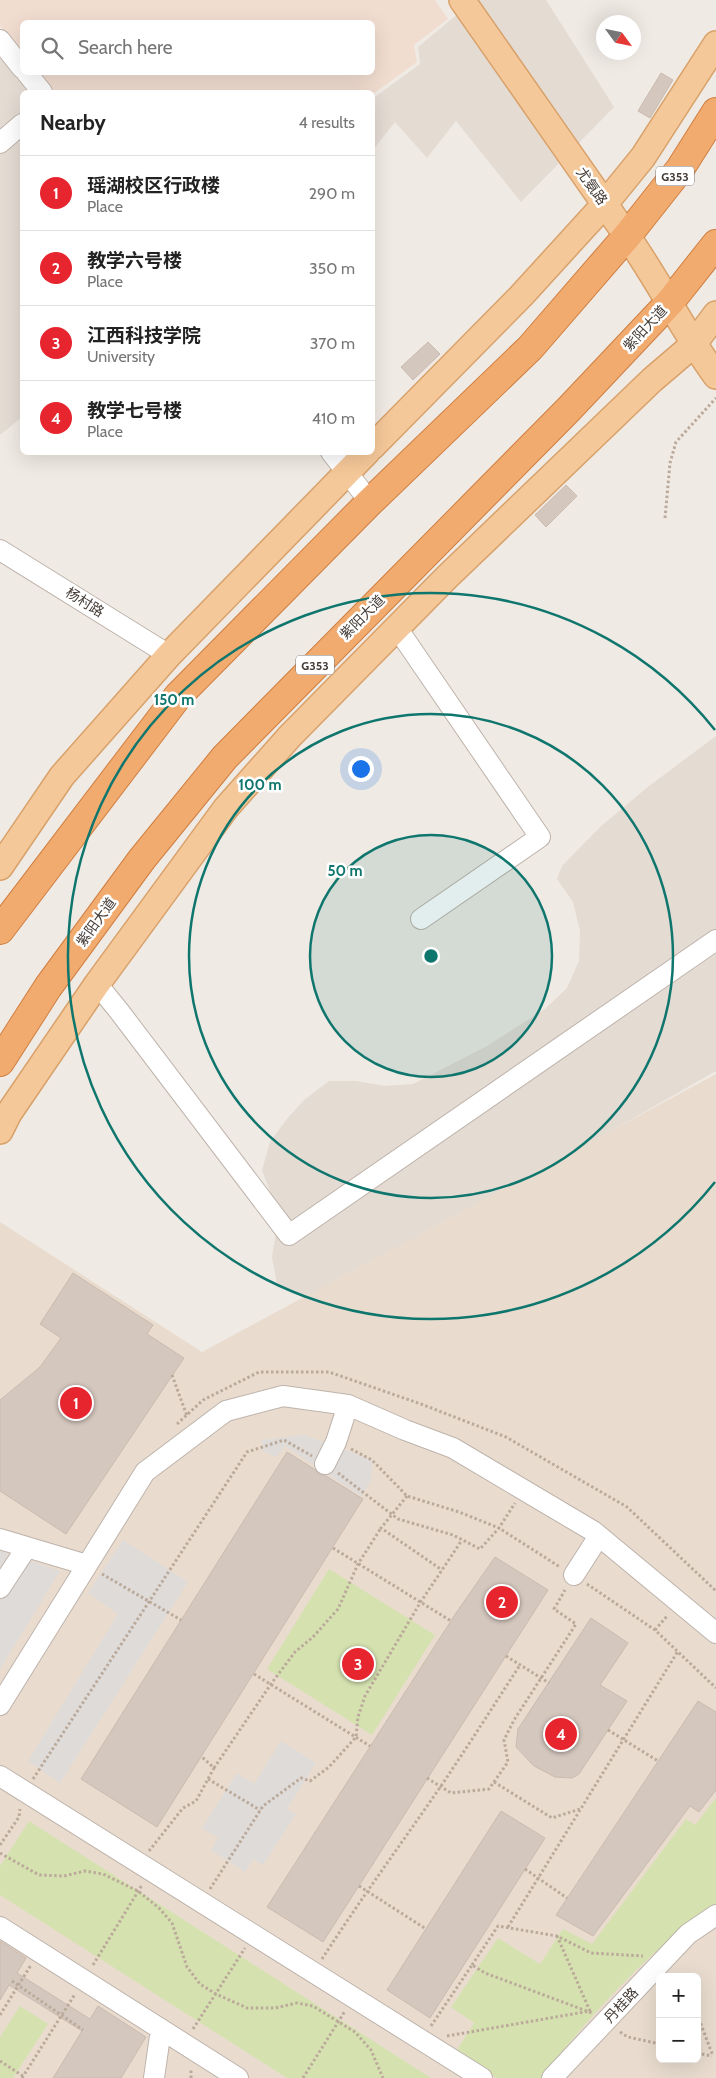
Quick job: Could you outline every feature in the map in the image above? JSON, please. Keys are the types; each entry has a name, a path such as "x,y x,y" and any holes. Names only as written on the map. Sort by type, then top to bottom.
{"highway":[{"name":"G353","path":"0,930 178,696 370,502 530,348 627,236 680,169 716,112"},
{"name":"紫阳大道","path":"0,1062 48,987 118,891 225,756 568,410 670,302 716,244"}],"main road":[{"name":"尤氨路","path":"462,0 627,236 670,302 693,345 716,376"},
{"path":"375,444 521,296 604,205 643,157 716,44"},
{"path":"0,1131 96,984 226,808 290,736 447,577 645,387 693,345 716,314"},
{"path":"0,867 62,776 169,654 364,455"}],"street":[{"path":"0,40 20,65"},
{"path":"28,75 40,90"},
{"path":"0,143 20,126"},
{"path":"333,455 370,502"},
{"name":"杨村路","path":"0,550 169,654"},
{"path":"397,628 540,837 421,919"},
{"path":"96,984 119,1011 288,1236 716,940"},
{"path":"0,1705 145,1472 226,1411 282,1396 348,1405 405,1430 453,1448 599,1536 716,1633"},
{"path":"325,1464 336,1442 348,1405"},
{"path":"574,1576 599,1536"},
{"path":"0,1539 87,1566"},
{"path":"0,1588 27,1547"},
{"path":"0,1776 482,2078"},
{"name":"丹桂路","path":"552,2078 598,2017 667,1957 688,1934 716,1915"},
{"path":"0,1928 238,2078"},
{"path":"154,2078 161,2029"}],"path":[{"path":"665,518 670,463 676,442 716,398"},
{"path":"172,1375 194,1435"},
{"path":"0,1845 19,1817 25,1792 247,1452 284,1440 325,1464 398,1519 453,1535 480,1549 499,1528 524,1490"},
{"path":"336,1442 372,1460 407,1496 459,1512 499,1528 574,1576 655,1630 716,1688"},
{"path":"0,2061 23,2077 138,1891 145,1867 183,1808 196,1801 214,1768 295,1652 313,1637 338,1609 358,1564 391,1514 407,1496"},
{"path":"381,1528 442,1570"},
{"path":"202,1902 263,1806 301,1778 310,1780 329,1767 356,1737 358,1717 365,1696 420,1603 462,1540"},
{"path":"333,1548 451,1621"},
{"path":"87,1566 181,1620"},
{"path":"427,1778 451,1793 489,1789 508,1762 504,1740 514,1720 576,1624 554,1609 574,1576"},
{"path":"508,1927 678,1651"},
{"path":"506,1656 549,1682"},
{"path":"313,1972 366,1891 387,1865 419,1815 441,1786 520,1665"},
{"path":"254,1674 370,1746"},
{"path":"608,1730 658,1761"},
{"path":"202,1757 214,1768"},
{"path":"208,1778 260,1810"},
{"path":"494,1782 552,1818 581,1809"},
{"path":"0,1853 39,1875 64,1876 85,1871 103,1874 138,1891 159,1908 172,1923 187,1967 200,1984 216,1994 247,2008 275,2008 296,2003 313,2006 355,2032 371,2050 383,2078"},
{"path":"525,1869 567,1898"},
{"path":"359,1886 426,1930"},
{"path":"422,2040 498,1926 557,1936 591,1953 667,1957"},
{"path":"184,2044 253,1935"},
{"path":"557,1936 598,2017"},
{"path":"0,2015 39,1952"},
{"path":"472,1965 486,1973 598,2017 628,2037 656,2043"},
{"path":"12,1981 83,2030"},
{"path":"303,2078 354,1998"},
{"path":"422,2040 598,2017"},
{"path":"701,2024 713,2056 701,2054"}],"shaded area":[{"path":"0,0 435,0 448,19 414,45 417,62 375,93 375,90 51,90 39,75 375,75 375,20 20,20 20,52 0,26"},
{"path":"470,0 546,0 614,107 521,202 456,121 427,158 395,122 375,147 375,97 420,64 418,47 471,3"},
{"path":"0,44 20,69 20,75 25,75 37,90 20,90 20,419 0,435"},
{"path":"716,736 716,1071 334,1289 304,1298 277,1284 272,1257 277,1226 272,1197 262,1170 270,1142 286,1120 304,1100 329,1081 356,1081 385,1086 413,1084 487,1046 545,1009 567,988 579,961 580,931 573,902 557,879 562,866 600,827 649,786"},
{"path":"716,1074 716,2078 0,2078 0,1222 202,1352"},
{"path":"304,1435 372,1460 371,1480 361,1496 285,1446 276,1457 263,1451 262,1440"},
{"path":"123,1540 188,1582 60,1783 28,1761 118,1614 88,1593"},
{"path":"0,1551 60,1571 0,1669"},
{"path":"281,1741 316,1763 287,1809 296,1814 263,1865 253,1859 245,1872 211,1850 218,1838 202,1828 237,1773 254,1784"}],"green space":[{"path":"329,1569 435,1635 372,1735 267,1669"},
{"path":"716,1798 716,1903 667,1941 622,1984 580,2030 541,2078 497,2078 455,2053 474,2023 451,2007 498,1938 540,1964 563,1929 592,1944 686,1819 695,1825"},
{"path":"29,1821 431,2078 287,2078 0,1895 0,1866"},
{"path":"20,2006 48,2024 13,2078 0,2078 0,2037"}],"building":[{"path":"661,73 673,80 650,118 638,111"},
{"path":"428,342 440,354 413,380 401,367"},
{"path":"566,485 577,496 546,527 535,515"},
{"path":"73,1273 153,1325 147,1334 184,1358 66,1534 0,1491 0,1400 40,1367 61,1338 40,1324"},
{"path":"287,1452 319,1474 326,1476 363,1499 157,1827 81,1779"},
{"path":"495,1557 548,1590 323,1942 267,1907 456,1613"},
{"path":"591,1618 628,1643 600,1685 627,1701 579,1774 572,1778 555,1777 534,1766 516,1747 518,1729"},
{"path":"698,1701 716,1712 716,1790 699,1812 690,1806 593,1936 556,1915"},
{"path":"501,1811 545,1838 430,2018 387,1990"},
{"path":"0,1941 26,1958 17,1973 90,2019 98,2006 146,2037 121,2078 53,2078 82,2031 9,1985 0,2000"}],"place":[{"name":"瑶湖校区行政楼","path":"76,1403"},
{"name":"教学六号楼","path":"502,1602"},
{"name":"江西科技学院","path":"358,1664"},
{"name":"教学七号楼","path":"561,1734"}]}
